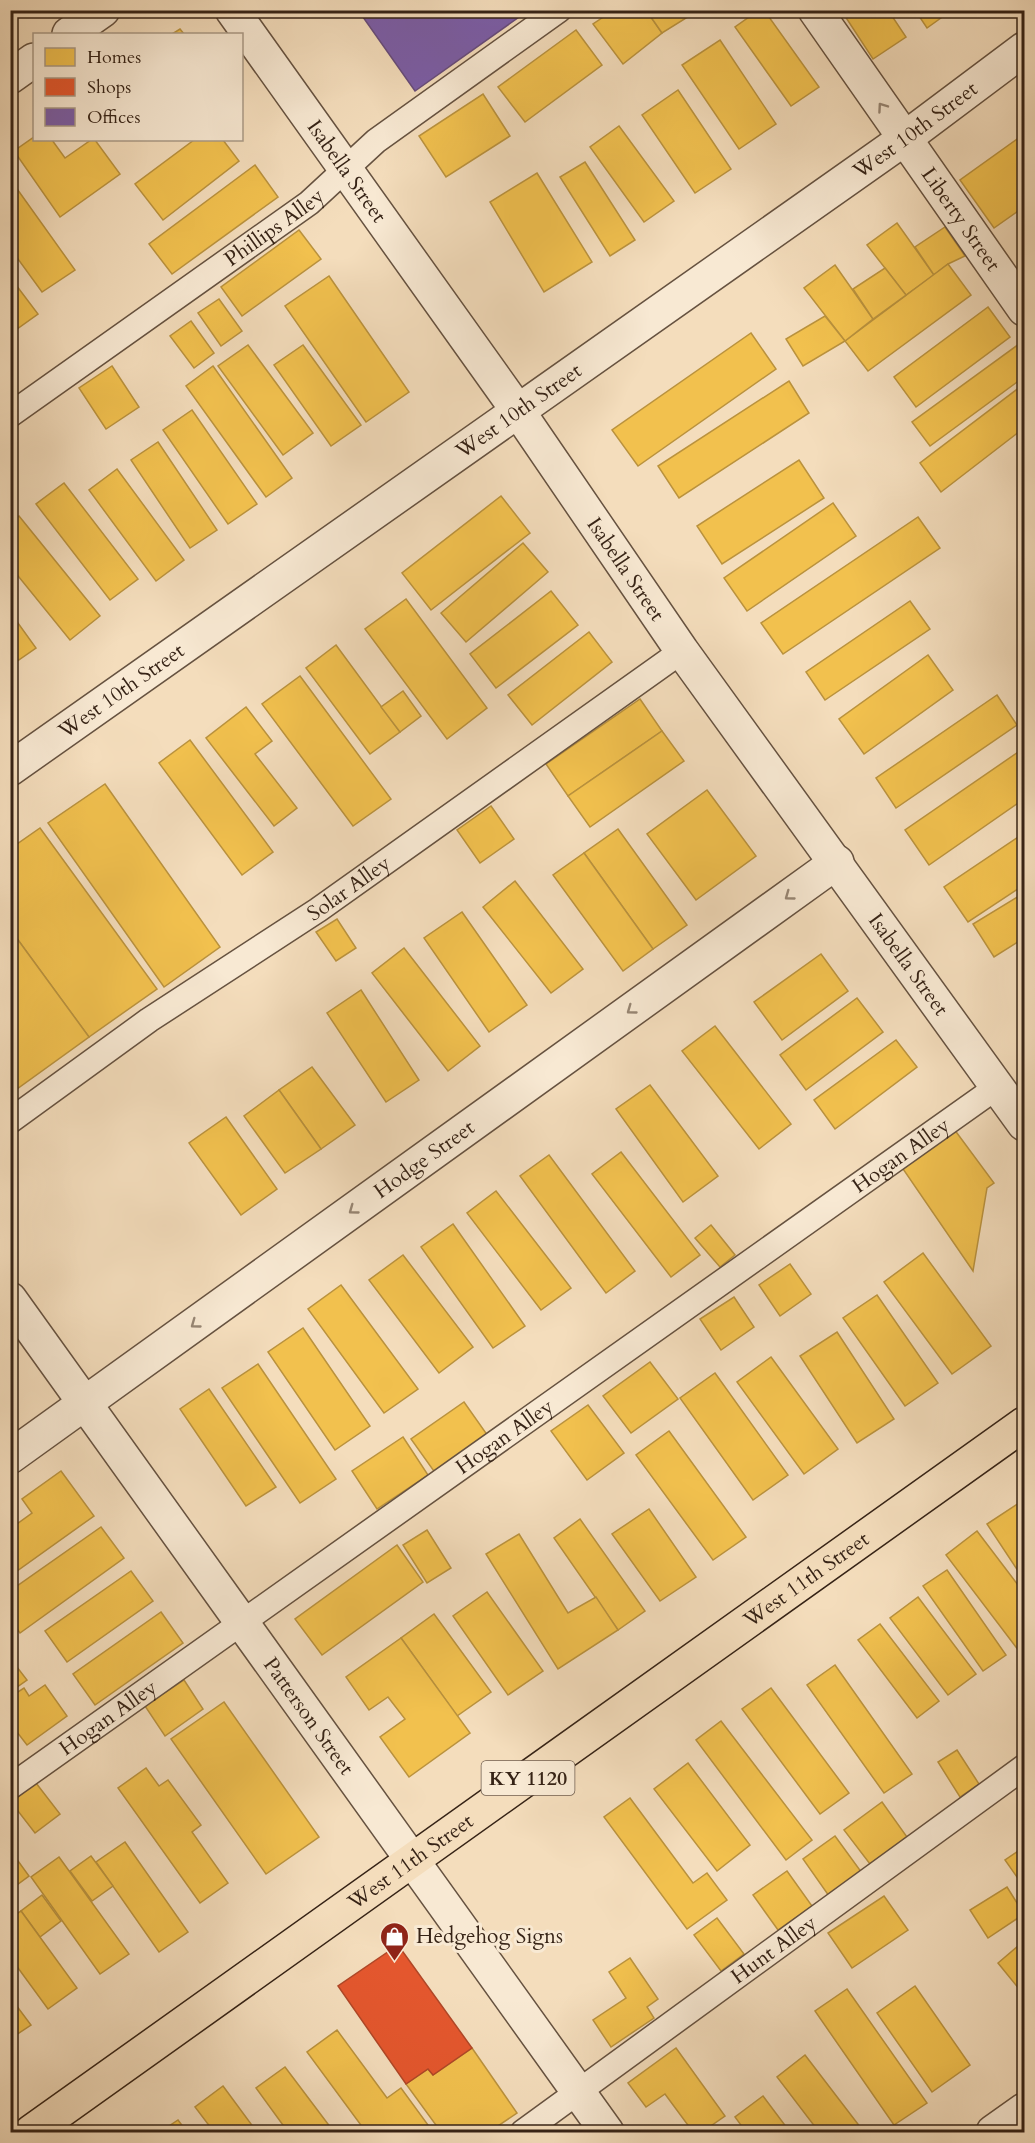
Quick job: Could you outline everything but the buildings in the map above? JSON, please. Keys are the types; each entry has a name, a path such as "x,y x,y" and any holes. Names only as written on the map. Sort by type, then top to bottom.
{"main road":[{"name":"West 11th Street","path":"31,2133 1024,1424"}],"street":[{"path":"70,33 103,10"},
{"name":"Isabella Street","path":"232,10 518,411 682,651 837,862 1024,1124"},
{"name":"Liberty Street","path":"815,10 1024,309"},
{"name":"West 10th Street","path":"10,769 904,139 1024,49"},
{"path":"10,77 33,61"},
{"name":"Hodge Street","path":"10,1456 837,862"},
{"name":"Patterson Street","path":"10,1299 607,2133"},
{"path":"993,2133 1024,2110"}],"lane":[{"name":"Phillips Alley","path":"10,415 309,204 376,141 560,10"},
{"name":"Solar Alley","path":"10,1121 149,1020 318,910 682,651"},
{"name":"Hogan Alley","path":"10,1786 997,1087"},
{"name":"Hunt Alley","path":"523,2133 1024,1767"}],"place":[{"name":"Hedgehog Signs","path":"395,1962"}]}
